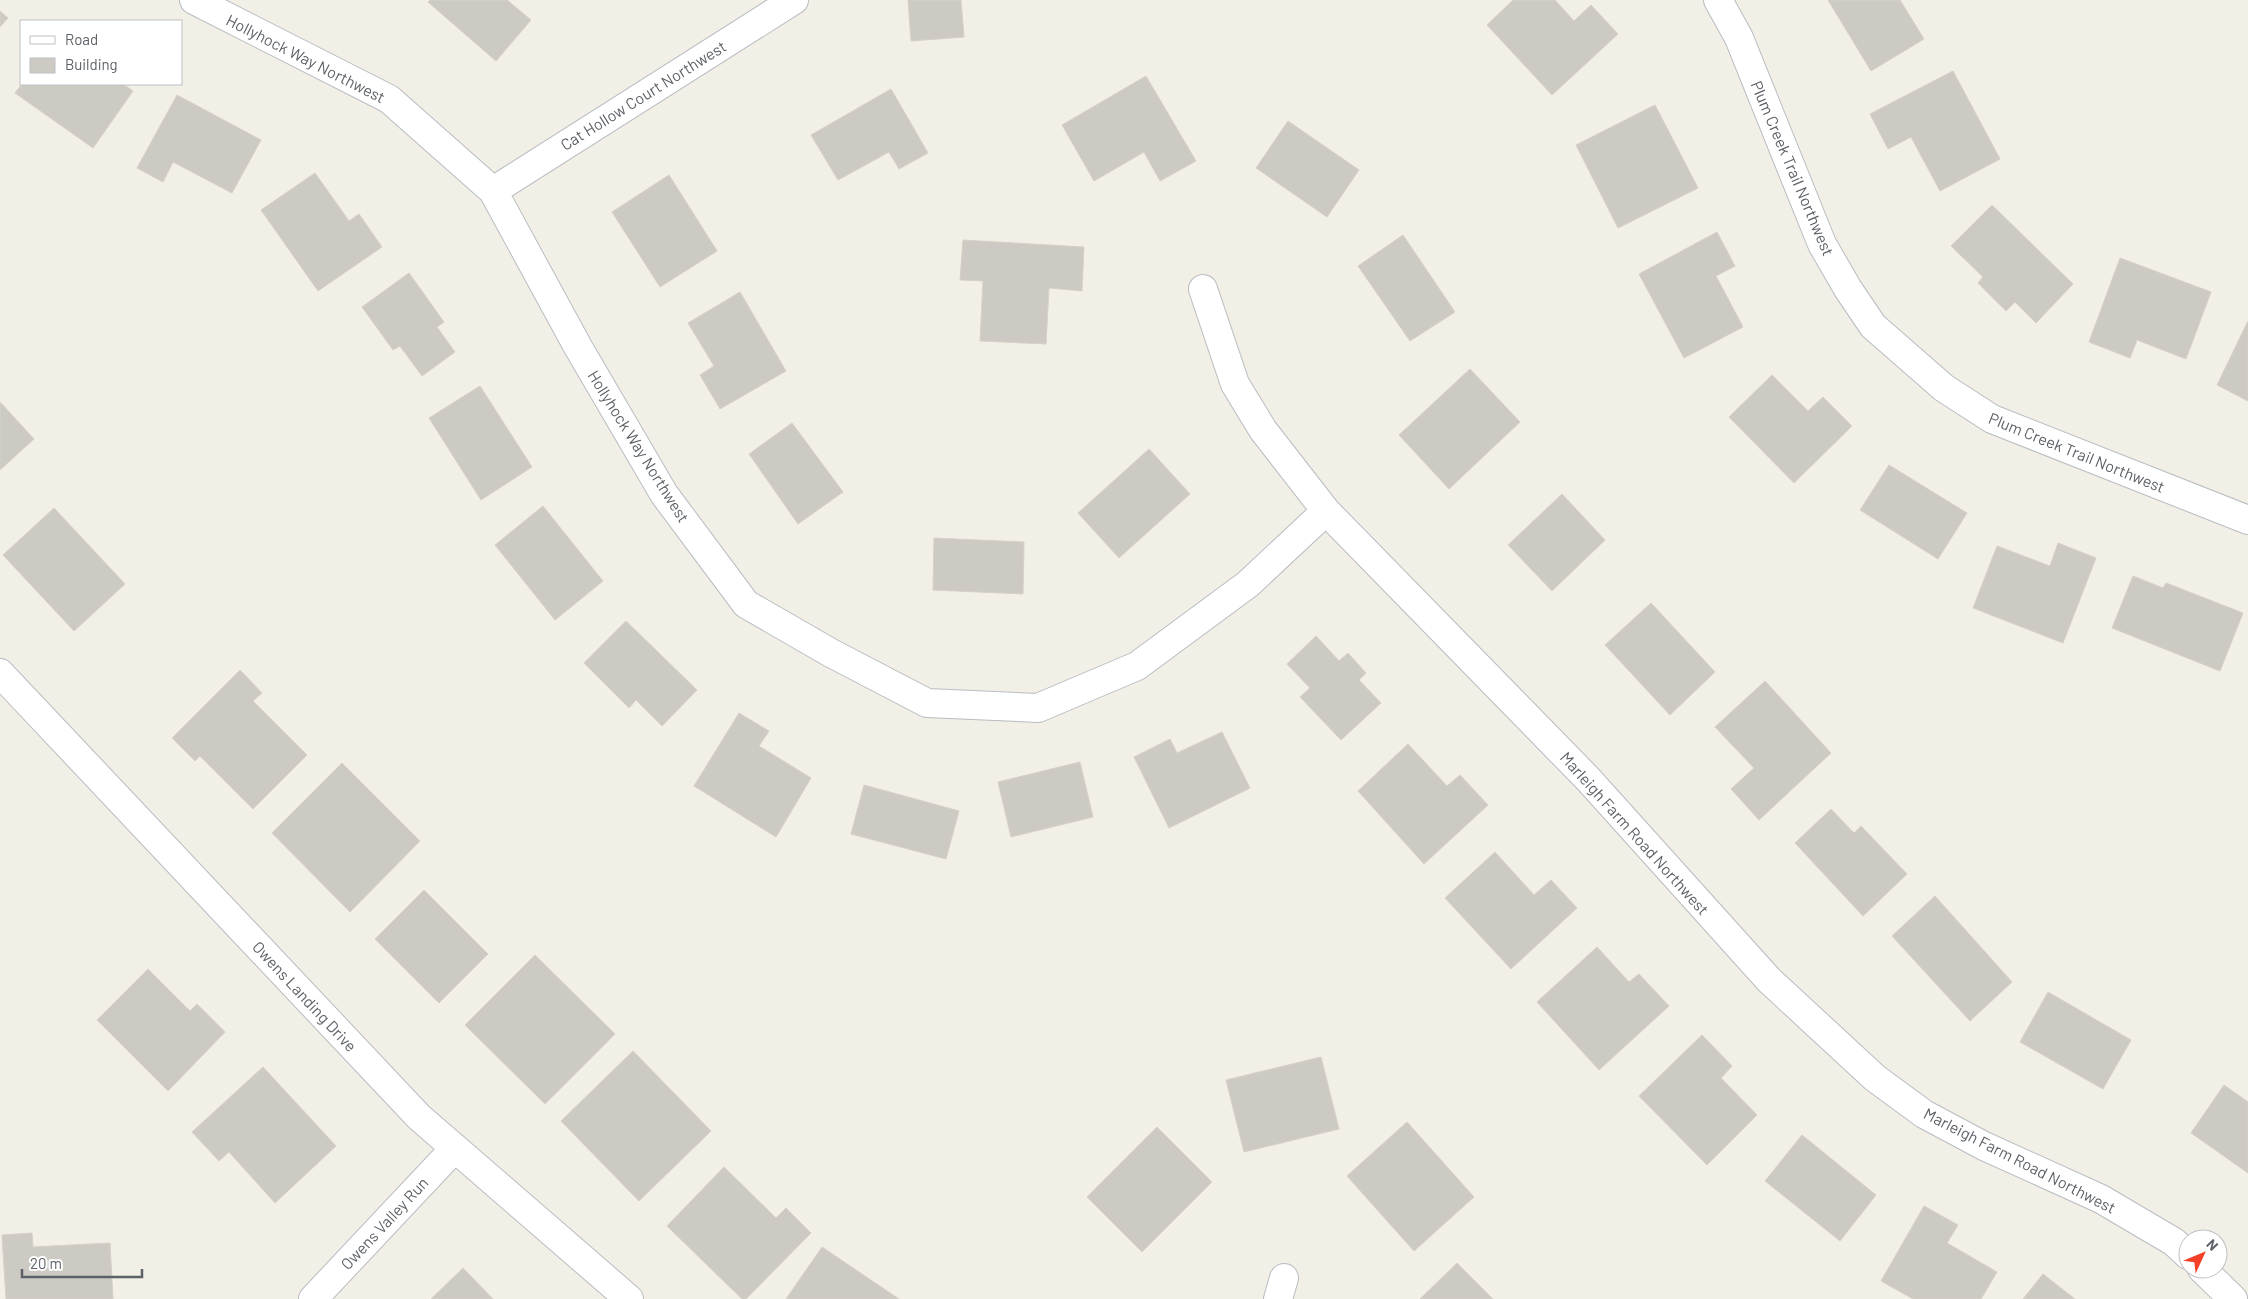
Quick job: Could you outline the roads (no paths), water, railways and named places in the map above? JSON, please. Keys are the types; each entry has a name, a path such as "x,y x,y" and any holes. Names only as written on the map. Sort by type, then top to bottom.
{"street":[{"name":"Hollyhock Way Northwest","path":"194,0 389,100 492,191 578,347 664,494 746,604 831,653 927,703 1038,708 1137,666 1248,584 1326,511"},
{"name":"Cat Hollow Court Northwest","path":"492,191 794,0"},
{"name":"Plum Creek Trail Northwest","path":"1718,0 1739,38 1822,244 1848,289 1873,326 1944,388 1992,420 2248,520"},
{"name":"Marleigh Farm Road Northwest","path":"1203,289 1235,384 1263,430 1326,511 1588,779 1769,980 1875,1078 1924,1114 1984,1146 2101,1199 2178,1246"},
{"name":"Owens Landing Drive","path":"0,673 419,1117 629,1299"},
{"name":"Owens Valley Run","path":"313,1299 454,1148"},
{"path":"2212,1279 2233,1299"}]}
